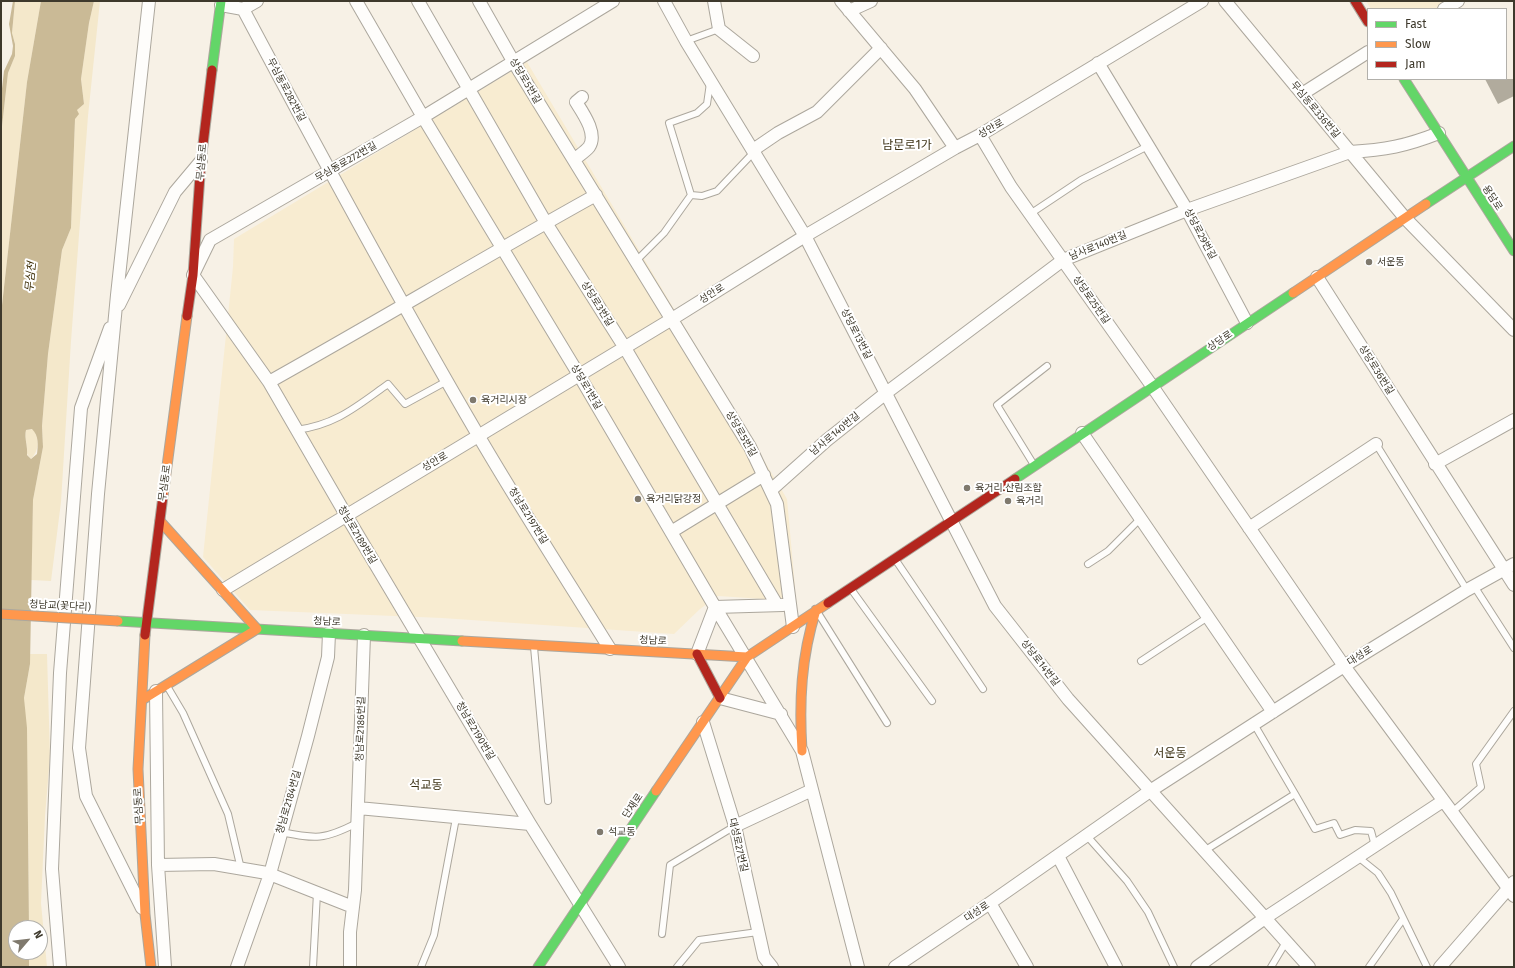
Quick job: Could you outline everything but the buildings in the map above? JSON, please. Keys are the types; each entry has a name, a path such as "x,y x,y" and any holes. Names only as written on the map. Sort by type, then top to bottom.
{"main road":[{"path":"1355,1 1367,20"},
{"name":"무심동로","path":"151,967 145,914 138,769 146,622 193,275 201,161 221,3"},
{"name":"용담로","path":"1405,80 1514,251"},
{"name":"상당로","path":"747,657 1514,146"},
{"path":"142,700 257,629 160,521"},
{"path":"802,751 800,681 808,632 816,610"},
{"name":"청남교(꽃다리)","path":"1,614 118,620"},
{"name":"청남로","path":"118,620 747,657"},
{"path":"697,654 720,698"},
{"name":"단재로","path":"538,967 747,657"}],"street":[{"path":"145,914 86,796 79,748 98,494 149,1"},
{"path":"221,3 243,9 257,1"},
{"name":"상당로1번길","path":"356,1 423,117 579,375 715,607 747,657 802,751 858,967"},
{"name":"상당로3번길","path":"418,1 546,223 625,348 777,605"},
{"name":"상당로5번길","path":"479,1 513,61 750,447 777,504 793,627"},
{"name":"무심동로272번길","path":"193,275 210,240 423,117 614,1"},
{"name":"상당로13번길","path":"664,1 686,41 805,236 950,521"},
{"path":"714,1 719,29 753,56"},
{"path":"841,1 915,89 955,148"},
{"path":"850,11 871,1"},
{"name":"성안로","path":"223,590 625,348 805,236 955,148 980,136 1202,1"},
{"name":"무심동로336번길","path":"1225,1 1405,218"},
{"path":"1446,8 1458,1"},
{"name":"무심동로282번길","path":"243,9 329,172"},
{"path":"753,151 778,133 817,112 881,48"},
{"path":"1302,94 1367,53"},
{"name":"상당로29번길","path":"1098,63 1187,210 1247,323"},
{"path":"574,160 589,147 592,138 586,117 576,102 582,97"},
{"name":"남사로140번길","path":"771,490 827,440 886,393 1063,260 1187,210 1350,152 1379,151 1408,145 1439,133"},
{"name":"상당로25번길","path":"980,136 1002,173 1030,214 1152,386 1344,666 1451,813 1512,889"},
{"path":"60,967 52,869 60,673 80,408 116,312 175,192 201,161"},
{"name":"청남로2197번길","path":"329,172 478,436 610,650"},
{"path":"269,382 596,195"},
{"path":"1405,218 1514,330"},
{"name":"청남로2189번길","path":"193,275 269,382 346,516 420,638"},
{"name":"상당로36번길","path":"1317,277 1436,464 1509,567 1514,585"},
{"path":"1436,464 1514,420"},
{"path":"1082,433 1272,712"},
{"path":"1249,528 1376,444"},
{"path":"671,532 764,475"},
{"name":"상당로14번길","path":"950,521 995,606 1068,699 1309,967"},
{"name":"대성로","path":"901,965 1150,791 1344,666 1470,588 1509,567"},
{"path":"697,654 715,607 791,605"},
{"name":"청남로2184번길","path":"237,967 270,874 328,657 328,633"},
{"name":"청남로2186번길","path":"350,967 350,932 358,808 364,635"},
{"name":"청남로2190번길","path":"420,638 530,824 619,967"},
{"name":"무심동로","path":"161,688 158,865 165,967"},
{"path":"720,698 781,714"},
{"name":"대성로27번길","path":"703,722 735,826 764,957 772,967"},
{"path":"735,826 812,790"},
{"path":"1197,967 1265,918 1443,801"},
{"path":"358,808 530,824"},
{"path":"1058,856 1116,967"},
{"path":"158,865 214,864 270,874 352,907"},
{"path":"1440,967 1512,889"},
{"path":"990,903 1027,967"}],"lane":[{"path":"686,41 719,29"},
{"path":"692,195 669,123 697,113 707,104 711,81"},
{"path":"1030,214 1081,180 1148,146"},
{"path":"692,195 702,196 717,191 753,151"},
{"path":"636,261 664,232 692,195"},
{"path":"1034,465 997,405 1048,366"},
{"path":"296,430 316,428 347,414 388,384 405,404 447,381"},
{"path":"1376,444 1470,588 1514,648"},
{"path":"1088,564 1108,551 1140,519"},
{"path":"894,558 983,689"},
{"path":"850,588 932,701"},
{"path":"816,610 887,723"},
{"path":"1141,661 1208,617"},
{"path":"534,645 548,802"},
{"path":"161,688 183,713 228,814 241,869"},
{"path":"1451,813 1481,787 1476,764 1514,711"},
{"path":"1254,724 1315,829 1334,823 1340,835 1356,830 1371,831 1375,846"},
{"path":"1204,851 1295,794"},
{"path":"421,967 434,935 456,818"},
{"path":"281,832 312,838 336,834 357,823"},
{"path":"662,934 670,865 735,826"},
{"path":"1086,836 1127,881 1148,912 1174,967"},
{"path":"1358,857 1378,873 1391,893 1426,967"},
{"path":"313,967 317,893"},
{"path":"1369,967 1403,919"},
{"path":"677,967 699,940 758,932"},
{"path":"1271,967 1286,942"}],"shaded area":[{"path":"15,1 41,1 27,82 1,314 1,135 8,73 15,56 15,44 12,33"},
{"path":"94,1 100,1 88,116 71,341 61,502 51,581 31,580 33,500 43,447 42,426 48,354 62,250 71,228 75,119 77,110 84,104 81,79 89,23"},
{"path":"1366,1 1452,1 1438,8 1370,8"},
{"name":"육거리시장","path":"527,62 787,499 795,587 779,600 718,596 700,609 674,634 442,618 250,610 203,557 233,267 234,239"},
{"path":"33,429 37,436 38,444 36,452 31,459 27,454 26,430"},
{"path":"30,654 47,654 50,756 45,816 41,903 43,920 29,920 24,698 30,664"},
{"path":"29,960 46,960 47,967 29,967"}],"water":[{"path":"13,1 15,1 12,33 15,44 15,56 8,73 1,135 1,97 4,71 12,54 13,46 9,24"},
{"name":"무심천","path":"41,1 94,1 89,23 81,79 84,104 77,110 79,114 75,119 71,228 62,250 48,354 42,426 43,447 33,500 30,664 24,698 27,728 29,920 8,920 8,960 29,960 29,967 1,967 1,314 27,82","holes":["32,429 38,441 37,454 31,459 27,455 26,430"]}],"traffic: fast":[{"path":"212,70 221,1"},
{"path":"1405,80 1514,251"},
{"path":"1426,204 1514,146"},
{"path":"1015,479 1293,293"},
{"path":"118,621 462,641"},
{"path":"538,967 656,791"}],"traffic: slow":[{"path":"1293,293 1426,204"},
{"path":"163,496 187,316"},
{"path":"142,700 257,629 160,521"},
{"path":"656,791 747,657 828,603"},
{"path":"802,751 802,680 807,645 816,610"},
{"path":"1,614 118,621"},
{"path":"145,635 138,769 145,914 151,967"},
{"path":"462,641 747,657"}],"traffic: jam":[{"path":"1355,1 1367,20"},
{"path":"187,316 193,275 201,161 212,70"},
{"path":"828,603 1015,479"},
{"path":"145,635 163,496"},
{"path":"697,654 720,698"}],"place":[{"name":"서운동","path":"1369,262"},
{"name":"육거리시장","path":"473,400"},
{"name":"육거리.산림조합","path":"967,488"},
{"name":"육거리닭강정","path":"638,499"},
{"name":"육거리","path":"1008,501"},
{"name":"석교동","path":"600,832"}],"district":[{"name":"남문로1가","path":"907,146"},
{"name":"서운동","path":"1170,754"},
{"name":"석교동","path":"426,786"}]}
